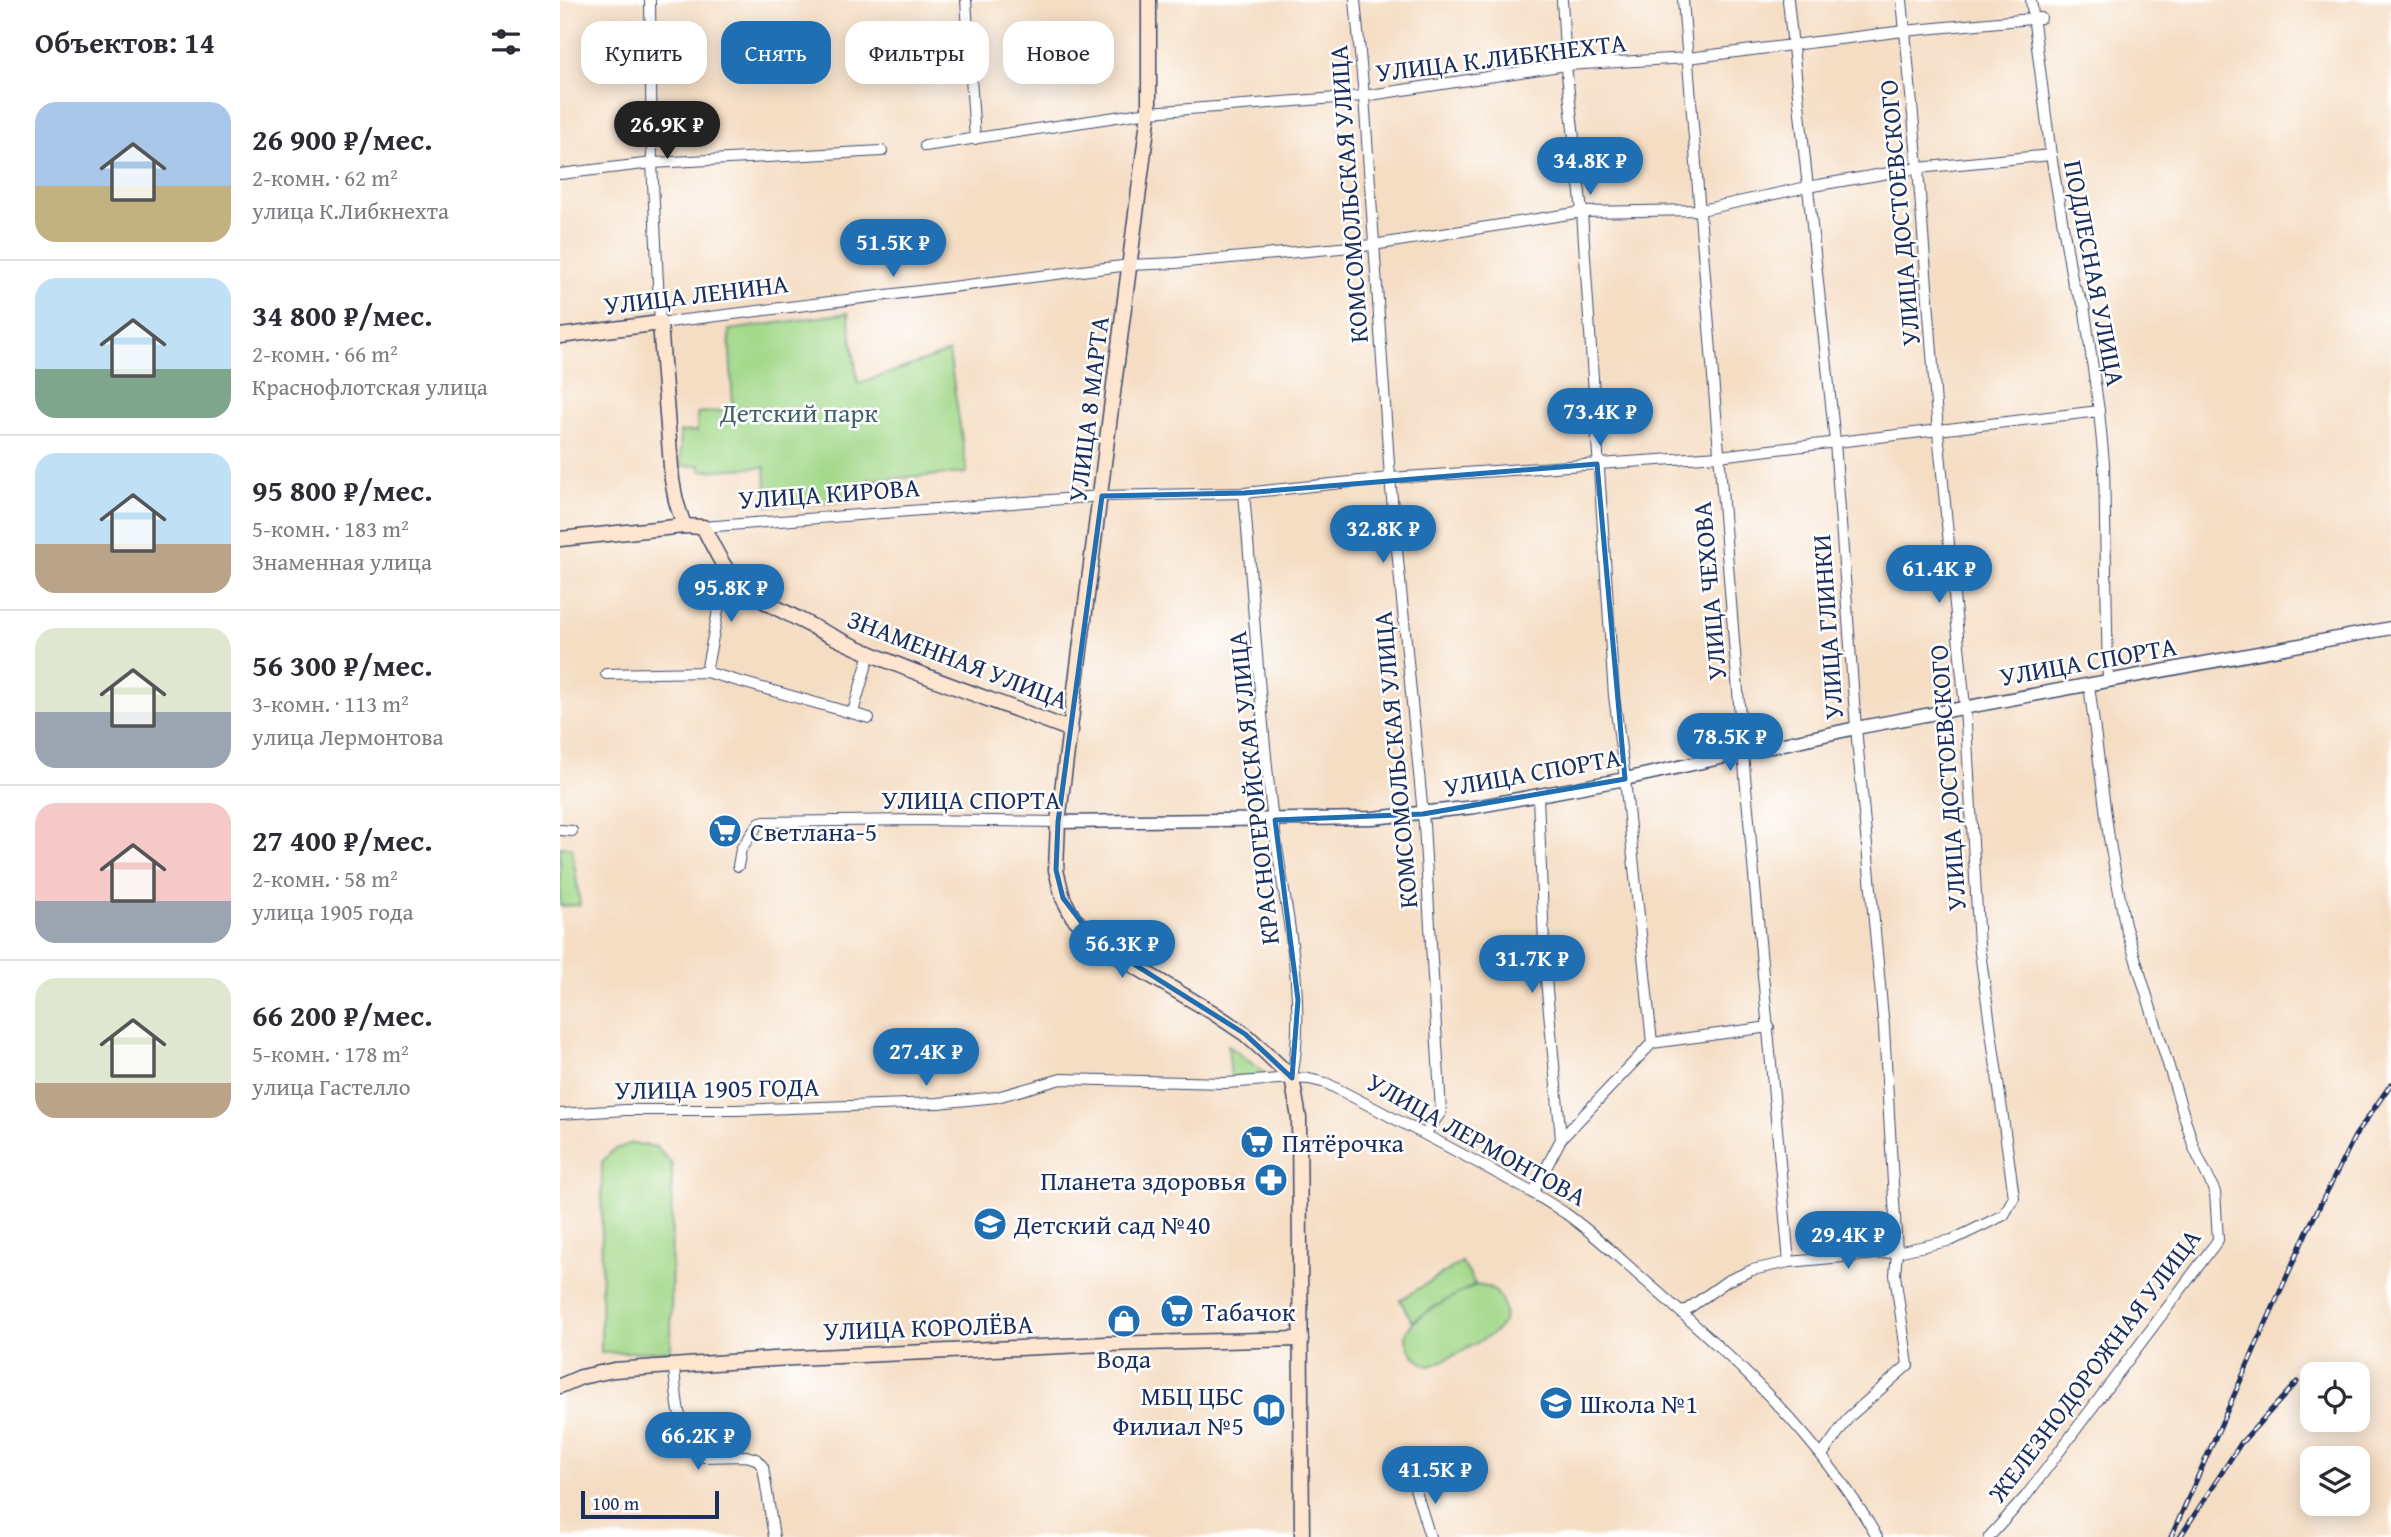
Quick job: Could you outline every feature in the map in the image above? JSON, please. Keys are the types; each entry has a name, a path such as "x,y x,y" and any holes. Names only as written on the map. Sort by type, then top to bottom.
{"main road":[{"name":"УЛИЦА 8 МАРТА","path":"1058,822 1150,112 1149,0"},
{"name":"УЛИЦА ЛЕНИНА","path":"560,335 660,323"},
{"path":"660,323 672,480 684,526"},
{"name":"УЛИЦА КИРОВА","path":"560,539 684,526 704,527"},
{"name":"ЗНАМЕННАЯ УЛИЦА","path":"704,527 726,570 741,586 763,600 870,653 1071,730"},
{"path":"1058,822 1056,870 1063,898 1073,917 1094,939 1114,954 1245,1034 1292,1078 1299,1118 1302,1537"},
{"name":"УЛИЦА КОРОЛЁВА","path":"560,1385 580,1377 614,1370 825,1356 1301,1339"}],"street":[{"path":"650,0 652,163 660,323"},
{"path":"966,0 975,139"},
{"name":"КОМСОМОЛЬСКАЯ УЛИЦА","path":"1355,0 1390,478 1423,814 1441,1112 1425,1134"},
{"path":"1562,0 1566,65 1582,212 1614,696 1625,779 1651,1042"},
{"name":"УЛИЦА ЧЕХОВА","path":"1683,0 1743,754 1789,1262"},
{"name":"УЛИЦА ГЛИНКИ","path":"1788,0 1835,442 1856,728 1884,1028 1898,1252 1895,1276 1908,1365 1849,1417 1822,1455"},
{"name":"УЛИЦА ДОСТОЕВСКОГО","path":"1898,1252 1952,1240 2004,1215 2014,1197 1979,944 1965,707 1938,432 1902,0"},
{"name":"ПОДЛЕСНАЯ УЛИЦА","path":"2031,0 2037,19 2051,155 2073,284 2084,305 2099,411 2104,463 2108,681"},
{"name":"УЛИЦА К.ЛИБКНЕХТА","path":"925,146 1150,112 1364,96 1566,65 1688,58 1904,31 2037,19"},
{"path":"560,174 652,163 882,151"},
{"name":"УЛИЦА ЛЕНИНА","path":"660,323 1130,265 1176,264 1373,245 1582,212 1701,210 1807,187 1918,168 2051,155"},
{"name":"УЛИЦА КИРОВА","path":"704,527 1102,496 1244,493 1390,478 1719,456 2099,411"},
{"name":"КРАСНОГЕРОЙСКАЯ УЛИЦА","path":"1244,493 1274,820 1284,879 1298,1000 1298,1036 1292,1078"},
{"path":"706,672 726,570"},
{"name":"УЛИЦА СПОРТА","path":"738,866 741,849 760,822 1274,820 1423,814 1538,796 1856,728 2391,628"},
{"path":"853,712 870,653"},
{"path":"606,674 706,672 869,718"},
{"name":"ЖЕЛЕЗНОДОРОЖНАЯ УЛИЦА","path":"1989,1537 2026,1496 2218,1240 2215,1192 2194,1148 2126,925 2109,838 2089,685"},
{"path":"1538,796 1545,969 1561,1139"},
{"path":"560,830 572,831"},
{"path":"1533,1193 1561,1139 1651,1042 1769,1027"},
{"name":"УЛИЦА ЛЕРМОНТОВА","path":"1292,1078 1326,1083 1425,1134 1566,1214 1682,1313 1757,1385 1822,1455 1877,1537"},
{"name":"УЛИЦА 1905 ГОДА","path":"560,1114 938,1103 997,1097 1061,1079 1226,1083 1292,1078"},
{"path":"1682,1313 1727,1281 1752,1270 1789,1262 1898,1252"},
{"path":"674,1366 684,1432 692,1447 702,1457 746,1456 756,1459 763,1467 774,1537"},
{"path":"1414,1485 1430,1537"}],"highlighted area":[{"path":"1597,464 1625,779 1423,814 1275,820 1298,1000 1292,1078 1245,1034 1094,939 1063,898 1056,870 1058,822 1102,496 1244,493"}],"green space":[{"name":"Детский парк","path":"848,313 858,384 949,352 967,473 868,480 868,500 767,506 765,467 701,471 700,465 681,466 680,432 697,431 697,413 733,410 729,330"},
{"path":"560,847 572,848 580,905 560,906"},
{"path":"1228,1045 1269,1077 1231,1078"},
{"path":"632,1143 656,1147 672,1164 671,1351 601,1353 602,1162 613,1150"},
{"path":"1462,1262 1475,1284 1412,1321 1400,1300"},
{"path":"1477,1285 1491,1288 1501,1300 1504,1317 1500,1327 1479,1342 1439,1362 1429,1366 1423,1363 1409,1347 1406,1335 1409,1328 1435,1307"}],"railway":[{"path":"2171,1537 2307,1231 2355,1136 2391,1084"},
{"path":"2180,1537 2241,1443 2297,1382"}],"place":[{"name":"Светлана-5","path":"725,831"},
{"name":"Пятёрочка","path":"1257,1142"},
{"name":"Планета здоровья","path":"1271,1180"},
{"name":"Детский сад №40","path":"990,1224"},
{"name":"Табачок","path":"1177,1311"},
{"name":"Вода","path":"1124,1321"},
{"name":"Школа №1","path":"1556,1403"},
{"name":"МБЦ ЦБС Филиал №5","path":"1269,1410"}]}
